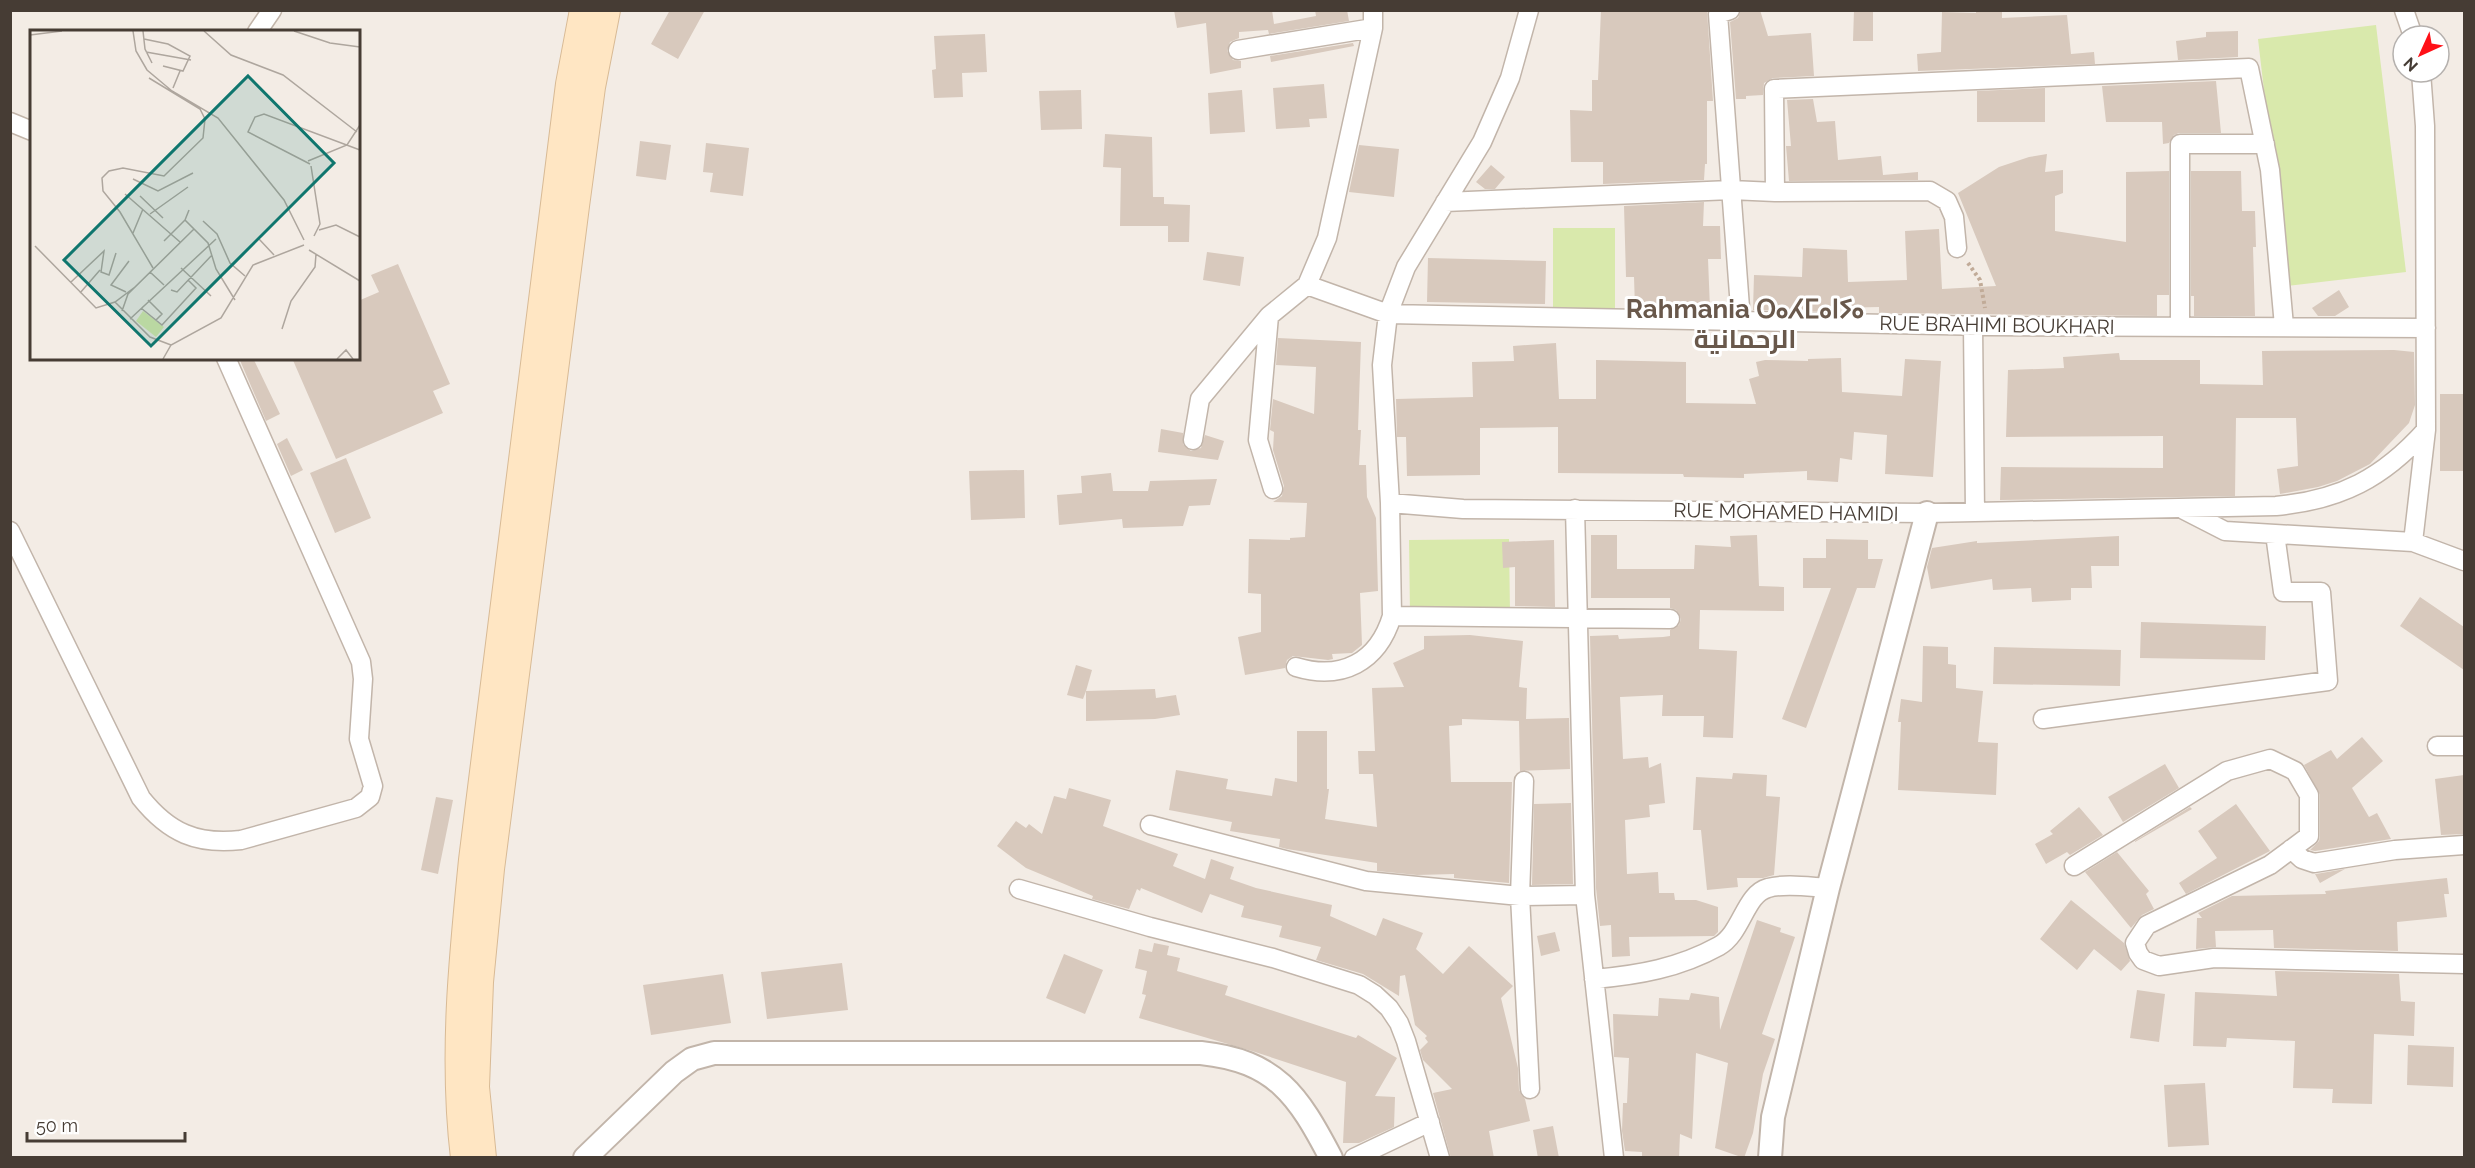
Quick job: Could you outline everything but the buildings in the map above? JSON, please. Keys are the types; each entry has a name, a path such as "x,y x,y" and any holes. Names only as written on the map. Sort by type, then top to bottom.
{"main road":[{"path":"464,1158 458,1098 457,1054 462,959 472,860 569,84 583,10"},
{"path":"483,1158 476,1087 480,982 490,869 583,152 592,87 607,10"}],"street":[{"path":"258,30 272,10"},
{"path":"1296,667 1323,672 1350,667 1373,652 1382,642 1392,616 1390,503 1382,365 1388,314 1406,267 1482,142 1497,110 1521,44 1529,10"},
{"path":"1730,10 1718,14 1741,321"},
{"path":"1193,440 1200,399 1269,316 1307,285 1327,238 1373,19 1238,50"},
{"path":"1775,192 1774,89 2249,68 2270,170 2284,326"},
{"path":"2413,543 2426,430 2422,84"},
{"path":"10,122 30,130"},
{"path":"2180,326 2180,144 2265,144"},
{"path":"1445,202 1731,190 1930,191 1947,201 1954,217 1957,248"},
{"name":"RUE BRAHIMI BOUKHARI","path":"1307,285 1388,314 1981,326 2426,328"},
{"path":"1269,316 1258,440 1273,489"},
{"path":"1974,512 1981,326"},
{"path":"10,531 141,798 168,826 185,835 203,840 232,841 356,808 366,802 373,786 358,739 363,679 362,662 227,360"},
{"name":"RUE MOHAMED HAMIDI","path":"1390,503 1463,509 1927,513 2276,506 2325,499 2349,490 2377,475 2409,449 2426,430"},
{"path":"2182,509 2225,531 2413,543 2464,561"},
{"path":"1575,510 1585,895 1614,1158"},
{"path":"1770,1158 1773,1117 1828,888 1927,513"},
{"path":"2043,719 2328,681 2321,592 2283,592 2275,534"},
{"path":"1392,616 1670,619"},
{"path":"2437,746 2464,746"},
{"path":"2074,866 2228,771 2270,759 2295,771 2309,795 2309,836 2270,865 2147,925 2135,943 2143,960 2159,966 2214,958 2464,964"},
{"path":"1524,781 1520,896 1530,1089"},
{"path":"1150,825 1366,881 1520,896 1585,895"},
{"path":"2291,849 2302,859 2314,863 2395,850 2464,845"},
{"path":"1594,979 1651,973 1718,947 1736,932 1754,898 1769,887 1828,888"},
{"path":"1019,889 1150,927 1273,958 1359,985 1375,995 1389,1008 1399,1023 1440,1158"},
{"path":"585,1158 674,1072 703,1056 726,1053 1201,1053 1220,1055 1257,1067 1288,1090 1311,1120 1330,1158"},
{"path":"1354,1158 1430,1122"}],"path":[{"path":"1957,248 1980,280 1981,326"}],"green space":[{"path":"2376,25 2406,272 2287,286 2258,39"},
{"path":"1553,228 1615,228 1615,310 1553,310"},
{"path":"1509,539 1510,614 1410,614 1409,540"}],"district":[{"name":"Rahmania ⵔⴰⵃⵎⴰⵏⵢⴰ الرحمانية","path":"1745,324"}]}
